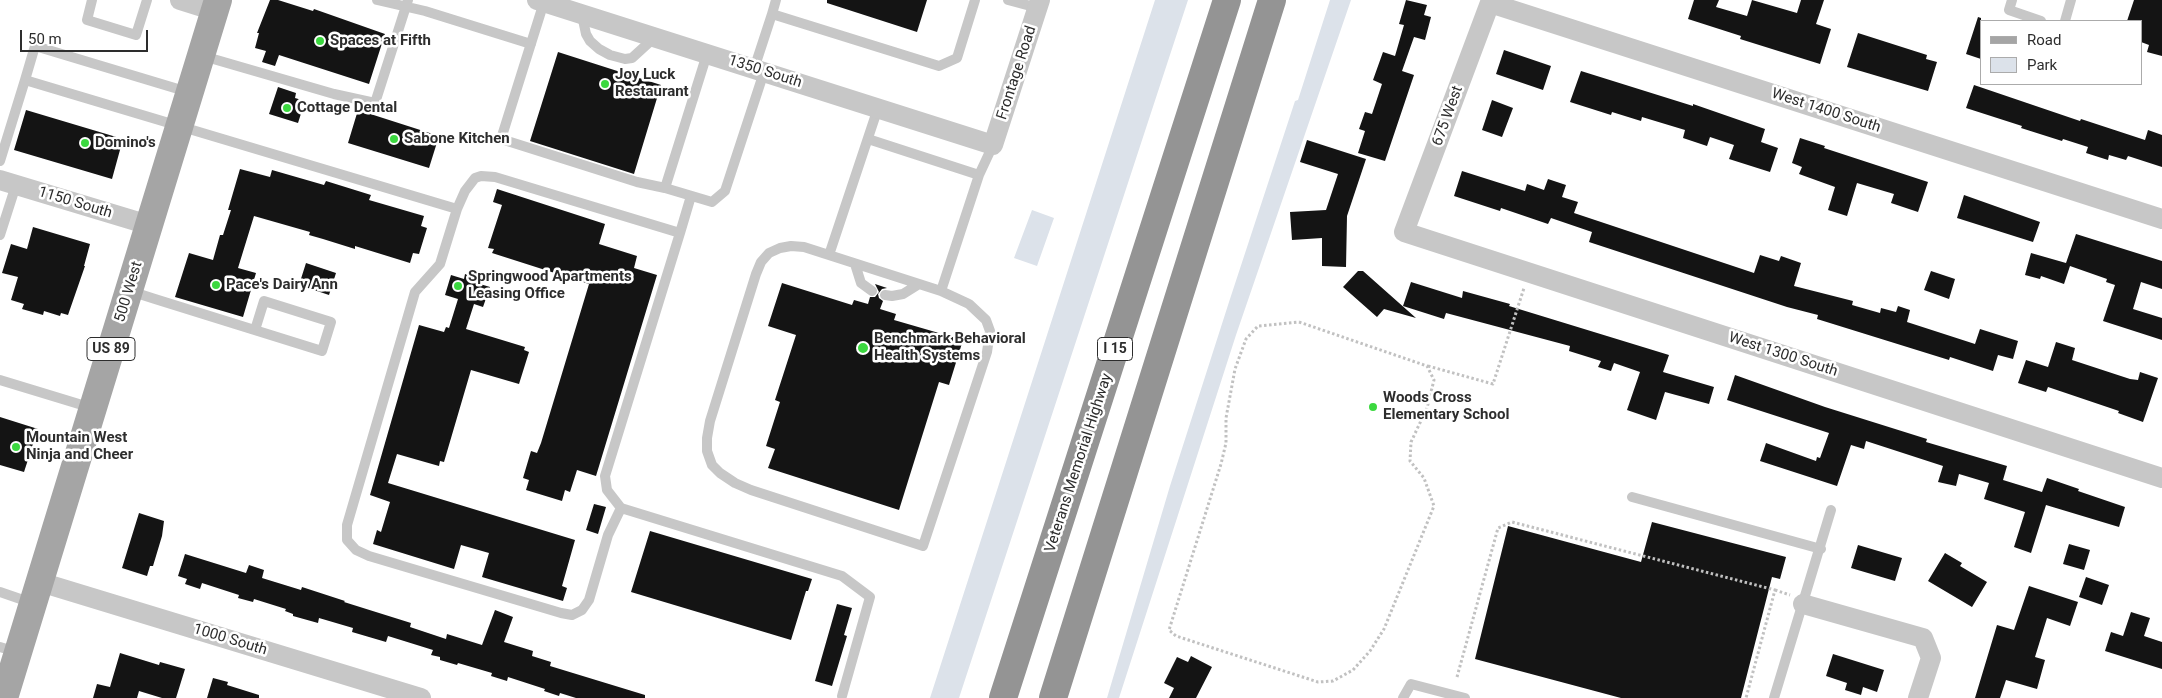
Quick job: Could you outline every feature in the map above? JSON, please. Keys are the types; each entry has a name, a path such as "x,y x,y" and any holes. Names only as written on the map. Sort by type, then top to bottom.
{"highway":[{"name":"Veterans Memorial Highway","path":"1003,698 1227,0"},
{"path":"1053,698 1272,0"}],"main road":[{"name":"500 West","path":"5,695 9,650 37,592 217,5"}],"street":[{"path":"180,0 217,5"},
{"name":"1350 South","path":"540,1 993,145"},
{"name":"West 1400 South","path":"1490,1 2162,219"},
{"name":"675 West","path":"1404,232 1490,1"},
{"name":"Frontage Road","path":"993,145 1039,4"},
{"name":"1150 South","path":"8,182 149,225"},
{"name":"West 1300 South","path":"1404,232 2162,478"},
{"name":"1000 South","path":"37,592 421,698"},
{"path":"1798,600 1923,638 1931,658 1918,698"}],"lane":[{"path":"92,0 87,20 136,35 147,0"},
{"path":"377,0 407,4 531,44"},
{"path":"540,1 531,44 501,139 637,182 712,202 725,191 759,71 776,0"},
{"path":"772,14 939,66 958,58 974,0"},
{"path":"1008,0 1039,4"},
{"path":"2012,0 2009,10 2038,20"},
{"path":"2064,20 2071,0"},
{"path":"201,56 334,94 375,103 407,4"},
{"path":"582,15 586,34 590,41 610,55 625,59 632,58 655,37"},
{"path":"0,161 35,46 190,92"},
{"path":"665,188 708,54"},
{"path":"25,80 457,210"},
{"path":"829,255 878,108"},
{"path":"868,139 979,175"},
{"path":"941,291 979,175 993,145"},
{"path":"622,508 608,535 589,600 582,610 572,615 369,556 356,550 347,540 347,525 415,292 440,264 457,210 465,191 475,178 488,175 680,233"},
{"path":"0,235 8,182"},
{"path":"691,196 605,476 607,490 622,508 842,576 870,597 842,696"},
{"path":"791,246 804,247 829,255 941,291 970,304 986,320 990,331 989,341 923,546 735,483 720,474 712,465 707,450 710,421 761,262 769,253 791,246"},
{"path":"855,264 861,283 872,291"},
{"path":"885,294 892,296 903,294 919,284"},
{"path":"129,290 255,330 322,351 331,322 264,301 255,330"},
{"path":"0,380 93,408"},
{"path":"1632,496 1821,549"},
{"path":"1774,698 1798,600 1821,549 1831,510"},
{"path":"0,592 37,592"},
{"path":"1403,698 1411,684 1465,698"}],"path":[{"path":"1427,366 1434,380 1427,408 1411,442 1410,460 1424,478 1434,506 1384,629 1370,651 1353,670 1333,680 1318,682 1176,636 1169,630 1226,443 1226,418 1235,368 1246,339 1258,326 1299,322 1427,366 1493,384 1526,284"},
{"path":"1457,677 1498,528 1512,522 1775,590 1798,600"},
{"path":"1746,698 1775,590"}],"green space":[{"path":"1155,0 1188,0 959,698 930,698"},
{"path":"1330,0 1351,0 1236,335 1119,698 1107,698 1170,486 1295,101 1298,100"},
{"path":"1032,210 1054,218 1037,266 1014,258"}],"building":[{"name":"Spaces at Fifth","path":"270,0 278,0 313,11 314,9 385,34 369,84 279,55 275,66 262,62 266,51 255,48 259,33 257,33"},
{"path":"827,0 927,0 917,32 827,3"},
{"path":"1406,0 1427,5 1424,15 1431,17 1425,40 1414,37 1402,71 1414,75 1385,161 1358,153 1365,131 1359,129 1365,112 1372,114 1382,84 1373,80 1383,52 1395,56 1404,25 1399,24"},
{"path":"1694,0 1719,0 1716,7 1747,16 1752,0 1797,13 1801,0 1824,0 1816,24 1831,29 1820,64 1740,39 1741,36 1688,19"},
{"path":"2134,0 2162,0 2162,56 2147,52 2149,45 2142,42 2142,20 2127,20"},
{"path":"1978,17 1981,18 1980,59 1966,54"},
{"path":"1858,33 1927,55 1926,59 1937,62 1928,91 1847,67"},
{"path":"1504,50 1551,66 1543,90 1496,74"},
{"path":"558,52 661,85 634,174 530,141"},
{"path":"1581,71 1693,106 1693,104 1765,129 1761,142 1778,148 1770,172 1729,159 1734,145 1710,137 1707,146 1683,138 1685,130 1642,117 1641,121 1612,112 1611,115 1570,102"},
{"path":"1974,85 2080,121 2081,119 2145,140 2148,130 2162,135 2162,167 2128,156 2126,160 2109,155 2108,160 2086,153 2088,147 2021,128 2022,126 1966,108"},
{"name":"Cottage Dental","path":"278,87 296,93 295,98 305,101 298,123 269,114"},
{"path":"1492,100 1513,108 1502,137 1482,130"},
{"path":"26,110 123,139 112,179 14,150"},
{"name":"Sabone Kitchen","path":"358,110 439,136 429,168 348,143"},
{"path":"1800,138 1825,146 1824,148 1928,182 1918,212 1891,203 1894,194 1857,183 1847,216 1828,210 1835,187 1799,174 1802,167 1792,163"},
{"path":"1307,140 1366,159 1347,216 1346,267 1322,266 1322,238 1292,240 1290,212 1326,210 1338,174 1300,162"},
{"path":"240,169 270,177 272,170 324,185 326,181 371,195 369,200 424,216 421,226 427,228 419,254 413,253 410,263 355,246 355,249 309,235 310,232 254,216 238,268 256,273 243,317 175,297 189,253 213,260 220,235 223,235 231,210 228,210"},
{"path":"1462,171 1525,191 1527,184 1544,190 1548,179 1566,185 1562,197 1578,202 1574,213 1754,273 1760,255 1779,261 1781,256 1801,263 1794,286 1853,301 1852,305 1880,313 1881,308 1896,312 1898,306 1910,310 1907,322 1975,344 1980,329 2018,341 2013,359 1998,355 1993,371 1950,357 1949,360 1817,319 1818,315 1787,307 1589,242 1592,232 1551,218 1548,224 1501,208 1500,211 1454,196"},
{"path":"497,189 605,224 599,244 637,256 634,268 657,275 596,476 577,470 570,492 565,490 562,501 526,490 529,480 523,478 531,451 537,453 541,443 589,284 492,253 494,249 488,248 502,205 493,202"},
{"path":"1964,195 2040,222 2033,242 1957,218"},
{"path":"33,227 90,244 85,266 68,315 61,313 60,316 44,311 43,315 22,309 24,304 11,300 18,277 2,273 11,244 27,249"},
{"path":"2076,234 2162,261 2162,289 2141,282 2133,309 2162,318 2162,340 2103,321 2115,285 2106,282 2107,279 2070,266 2064,284 2041,276 2040,279 2025,275 2031,253 2066,263"},
{"path":"306,263 336,273 329,295 299,285"},
{"path":"1358,271 1363,271 1416,318 1384,309 1377,317 1343,287"},
{"path":"1931,271 1955,279 1949,299 1924,290"},
{"path":"465,274 481,279 480,284 490,287 483,307 474,304 466,329 525,347 524,350 529,352 519,384 471,370 444,462 440,461 439,466 397,454 388,483 575,540 562,586 567,588 563,601 482,577 489,553 461,545 454,569 373,544 377,530 381,532 390,502 370,495 419,325 444,332 446,327 449,328 458,299 445,295 451,275 464,279"},
{"path":"1411,282 1462,298 1463,291 1510,304 1509,306 1669,355 1663,372 1714,387 1709,404 1665,392 1656,420 1627,410 1640,372 1614,363 1611,371 1598,367 1601,361 1569,351 1570,346 1446,313 1444,319 1403,306"},
{"path":"782,283 852,305 854,300 868,304 870,297 875,297 879,292 875,284 887,288 882,289 878,294 879,298 883,301 880,309 896,314 894,320 963,340 949,385 939,382 899,510 768,468 775,449 766,446 780,402 775,400 796,335 768,326"},
{"path":"2056,342 2075,348 2072,360 2130,379 2138,380 2140,372 2158,378 2143,422 2118,413 2119,411 2048,387 2046,392 2018,383 2026,360 2048,367"},
{"path":"1735,375 1825,407 1927,439 1926,442 2007,466 2003,480 2042,492 2047,478 2125,507 2119,527 2046,505 2031,553 2014,547 2025,512 1984,499 1989,483 1959,474 1956,486 1938,482 1943,466 1866,441 1864,449 1851,445 1837,486 1760,461 1766,443 1816,461 1817,457 1820,458 1829,433 1727,400"},
{"name":"Mountain West Ninja and Cheer","path":"0,417 38,429 24,472 0,465"},
{"path":"594,504 606,507 598,534 586,530"},
{"path":"139,513 164,521 162,536 153,566 150,566 147,576 122,568"},
{"path":"1652,522 1786,557 1780,579 1772,577 1741,698 1621,698 1475,659 1508,526 1641,562"},
{"path":"650,531 812,579 808,591 806,591 791,640 631,592"},
{"path":"2069,544 2090,550 2084,570 2063,564"},
{"path":"1858,545 1902,558 1895,581 1851,568"},
{"path":"1945,553 1962,563 1960,566 1987,582 1972,607 1928,581"},
{"path":"185,554 246,573 249,565 264,570 262,578 301,590 302,587 345,601 411,623 410,627 446,639 447,634 482,645 495,610 513,617 504,642 533,651 532,656 551,662 550,666 645,695 645,698 576,698 560,693 559,696 544,691 545,689 508,677 507,681 491,676 492,673 440,660 440,657 431,655 433,650 388,636 386,642 352,632 353,628 319,618 318,623 293,616 293,614 285,611 286,609 254,599 253,602 238,598 239,595 202,583 200,589 185,584 187,579 178,576"},
{"path":"2086,577 2109,585 2102,605 2079,597"},
{"path":"2029,586 2078,602 2070,626 2047,618 2035,657 2045,660 2037,689 2006,680 2000,698 1975,698 1997,625 2014,630"},
{"path":"837,604 852,608 844,635 847,636 832,686 815,681"},
{"path":"2131,612 2150,618 2144,636 2162,642 2162,669 2105,651 2111,632 2123,636"},
{"path":"120,653 159,665 160,662 185,669 176,698 162,698 139,691 137,698 93,698 97,684 110,687"},
{"path":"1833,654 1884,670 1877,692 1863,687 1861,695 1845,690 1847,683 1826,676"},
{"path":"1191,656 1212,667 1196,698 1169,698 1174,688 1164,683 1177,657 1188,662"},
{"path":"213,678 228,682 227,685 259,695 259,698 207,698"}],"place":[{"name":"Spaces at Fifth","path":"320,41"},
{"name":"Joy Luck Restaurant","path":"605,84"},
{"name":"Cottage Dental","path":"287,108"},
{"name":"Sabone Kitchen","path":"394,139"},
{"name":"Domino's","path":"85,143"},
{"name":"Pace's Dairy Ann","path":"216,285"},
{"name":"Springwood Apartments Leasing Office","path":"458,286"},
{"name":"Benchmark Behavioral Health Systems","path":"863,348"},
{"name":"Woods Cross Elementary School","path":"1373,407"},
{"name":"Mountain West Ninja and Cheer","path":"16,447"}]}
